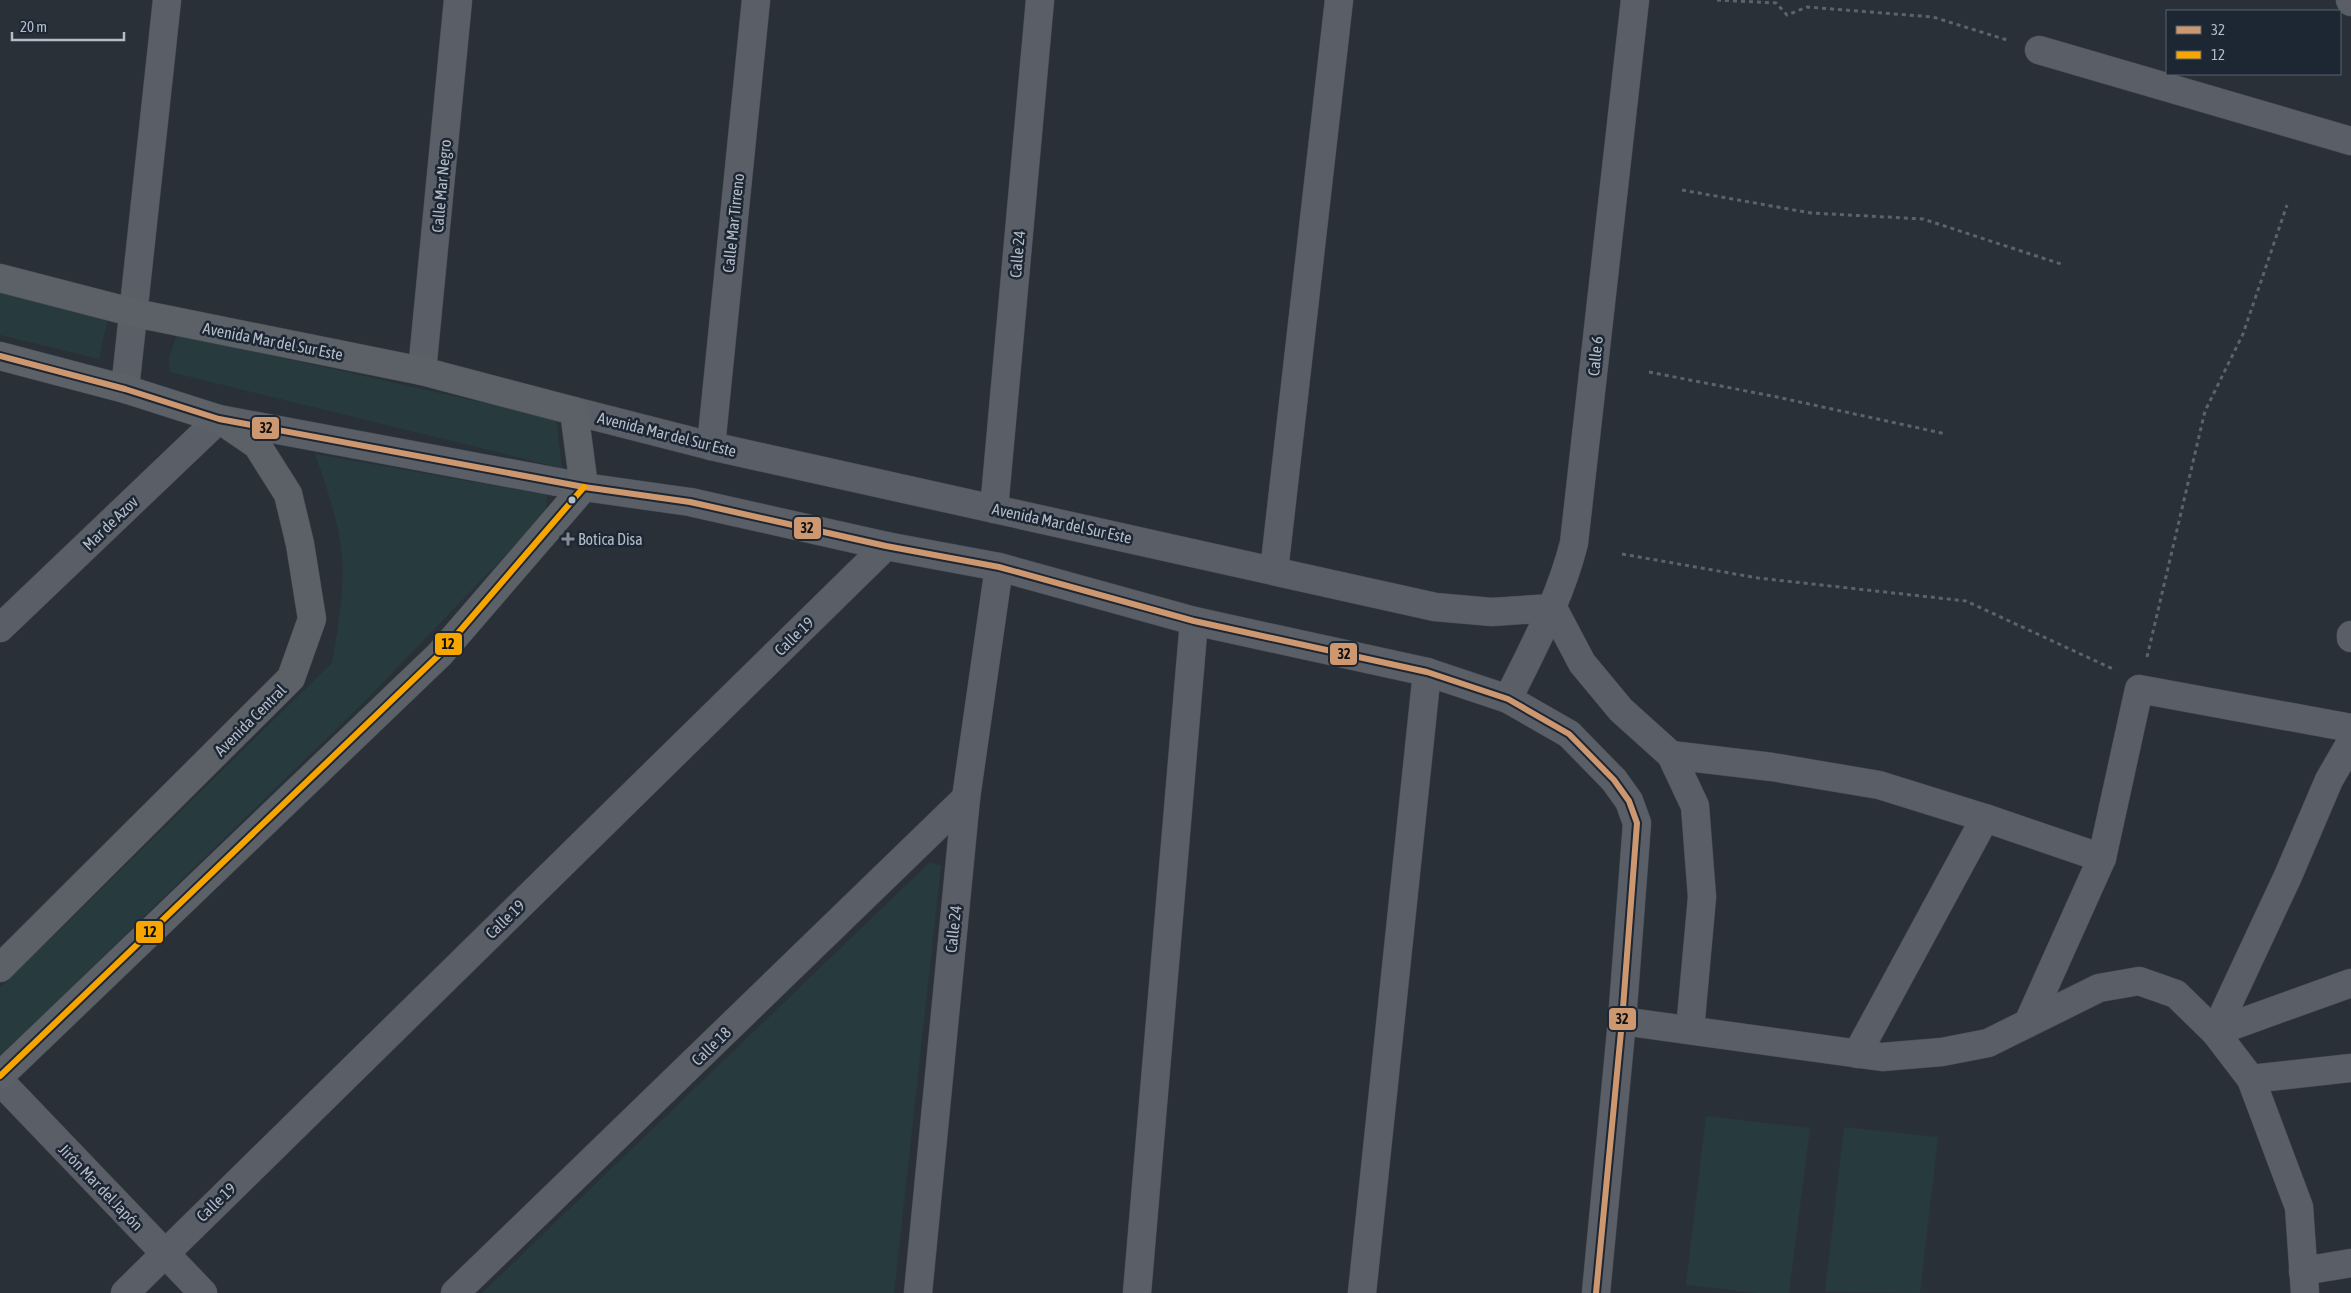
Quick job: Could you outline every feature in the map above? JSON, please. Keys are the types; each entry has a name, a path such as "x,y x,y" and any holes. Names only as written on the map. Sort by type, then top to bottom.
{"main road":[{"name":"Avenida Mar del Sur Este","path":"0,278 135,313 422,371 574,411 584,487"},
{"path":"0,356 125,389 220,419"},
{"name":"Avenida Central","path":"0,968 292,678 312,619 300,544 288,494 257,446 220,419"},
{"path":"0,1076 440,654 584,487"}],"street":[{"path":"125,389 135,313 167,0"},
{"name":"Calle Mar Negro","path":"422,371 458,0"},
{"name":"Calle Mar Tirreno","path":"711,446 756,0"},
{"name":"Calle 24","path":"994,508 1040,0"},
{"path":"1274,571 1339,0"},
{"name":"Calle 6","path":"1508,699 1553,608 1567,570 1574,543 1635,0"},
{"path":"2039,50 2351,141"},
{"name":"Avenida Mar del Sur Este","path":"574,411 711,446 1435,607 1492,612 1553,608"},
{"path":"220,419 584,487 690,502 886,546 999,567 1194,621 1427,672 1508,699 1569,734 1614,780 1629,801 1637,823 1622,1021 1596,1293"},
{"name":"Mar de Azov","path":"0,628 220,419"},
{"name":"Calle 19","path":"125,1293 886,546"},
{"name":"Calle 24","path":"918,1293 966,798 999,567"},
{"path":"1553,608 1582,663 1621,710 1671,755 1695,806 1702,897 1690,1030"},
{"path":"1137,1293 1194,621"},
{"path":"1362,1293 1427,672"},
{"path":"2028,1023 2102,858 2139,689 2351,728"},
{"path":"2215,1032 2288,876 2330,780 2351,742"},
{"path":"1671,755 1772,767 1879,785 1985,818 2102,858"},
{"name":"Calle 18","path":"455,1293 966,798"},
{"path":"1857,1054 1985,818"},
{"path":"1622,1021 1882,1057 1942,1052 1988,1043 2099,988 2139,981 2176,994 2215,1032 2252,1079 2299,1207 2304,1282 2351,1263"},
{"path":"2215,1032 2351,983"},
{"path":"2252,1079 2351,1068"},
{"name":"Jirón Mar del Japón","path":"0,1081 203,1293"}],"path":[{"path":"1717,0 1776,3 1787,15 1807,7 1933,17 2039,50"},
{"path":"1682,190 1811,213 1923,219 2064,265"},
{"path":"1622,554 1758,578 1966,601 2113,668 2139,689 2205,411 2243,334 2287,205"},
{"path":"1649,372 1777,396 1946,434"}],"green space":[{"path":"0,292 108,317 99,359 0,335"},
{"path":"177,334 556,419 562,468 170,372 169,358"},
{"path":"315,454 547,495 546,513 368,698 0,1057 0,988 332,663 342,596 342,555 335,517"},
{"path":"930,862 941,866 894,1293 482,1293"},
{"path":"1706,1116 1810,1128 1789,1293 1755,1293 1686,1285"},
{"path":"1844,1127 1938,1137 1920,1293 1825,1292"}],"transit line":[{"name":"32","path":"0,356 125,389 219,419 584,487 690,502 886,546 999,567 1194,621 1427,672 1508,699 1569,734 1614,780 1629,801 1637,823 1622,1021 1596,1293"},
{"name":"12","path":"0,1076 440,654 584,487"}],"place":[{"name":"Botica Disa","path":"568,539"}]}
